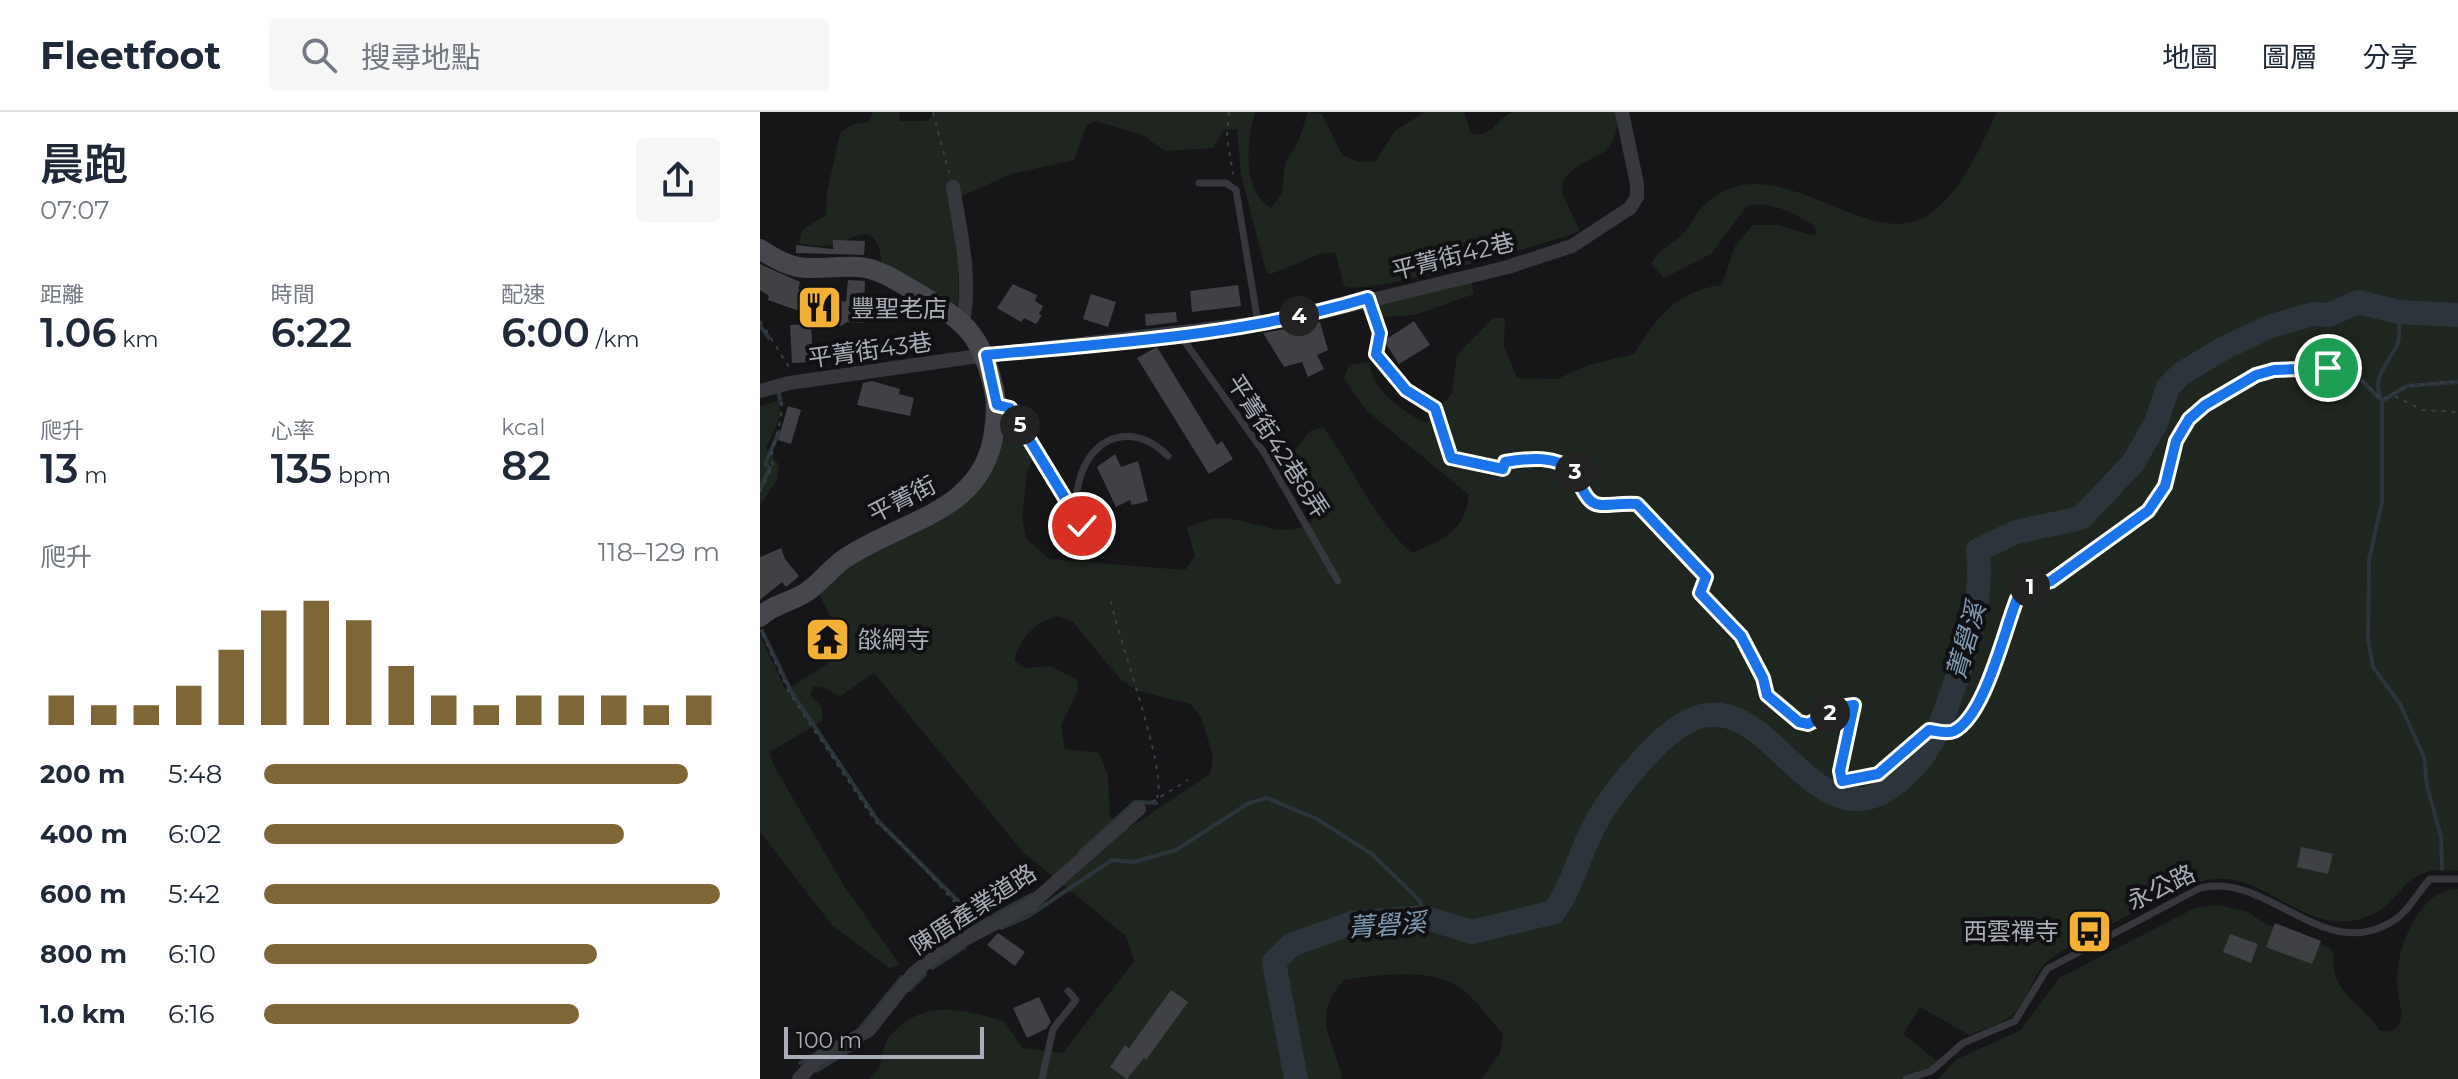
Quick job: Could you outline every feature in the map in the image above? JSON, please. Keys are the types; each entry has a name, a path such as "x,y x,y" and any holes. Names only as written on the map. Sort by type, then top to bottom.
{"street":[{"name":"平菁街42巷","path":"986,355 1180,335 1327,311 1368,298 1508,267 1572,246 1630,208 1637,197 1622,112"},
{"path":"953,187 965,278 967,305 963,322"},
{"name":"平菁街","path":"760,249 782,264 802,270 860,267 879,272 963,322 986,355 997,405 991,451 976,482 952,504 843,560 806,593 769,608 760,617"},
{"name":"平菁街43巷","path":"760,391 784,384 986,355"},
{"name":"陳厝產業道路","path":"799,1079 815,1061 869,1030 921,967 977,931 1030,905 1139,809"}],"lane":[{"path":"1199,183 1226,183 1236,190 1258,323"},
{"name":"平菁街42巷8弄","path":"1180,335 1265,454 1338,581"},
{"path":"997,405 1010,408 1073,511 1104,548"},
{"path":"1073,511 1086,462 1111,439 1133,436 1152,439 1168,456"},
{"name":"永公路","path":"1906,1079 1931,1071 1963,1043 2015,1021 2047,969 2200,888 2218,883 2248,890 2321,929 2345,931 2377,928 2391,922 2430,879 2458,879"},
{"path":"1042,1079 1053,1029 1076,1000 1068,991"}],"path":[{"path":"933,112 953,187"},
{"path":"1229,112 1227,137 1236,190"},
{"path":"1368,298 1380,333 1376,354 1406,390 1435,408 1451,458 1503,469 1505,462 1531,458 1556,461 1575,472 1584,496 1595,503 1609,508 1637,504 1706,577 1700,593 1741,636 1763,678 1767,695 1799,722 1808,724 1840,707 1854,705 1840,771 1842,781 1878,774 1929,730 1950,733 1974,710 2017,599 2026,589 2051,581 2148,511 2165,486 2176,441 2189,419 2205,405 2256,375 2289,369 2352,370 2382,400 2395,396 2406,386 2458,381"},
{"path":"760,321 788,361 783,421 770,454 773,465 760,492"},
{"path":"2395,396 2422,410 2458,412"},
{"path":"1111,601 1152,746 1160,789 1157,798 1188,780"},
{"path":"760,631 790,694 876,822 967,912 977,931"}],"shaded area":[{"path":"873,112 899,112 900,121 927,121 935,112 1255,112 1249,150 1250,177 1261,200 1271,208 1282,194 1285,163 1298,142 1308,112 1322,114 1342,155 1359,162 1376,161 1395,131 1425,112 1464,112 1471,133 1483,134 1513,112 1619,112 1617,130 1606,150 1580,165 1563,182 1562,193 1580,231 1420,277 1359,287 1344,286 1335,252 1320,254 1271,274 1266,272 1241,174 1237,129 1224,130 1213,148 1165,151 1143,135 1096,121 1087,125 1074,160 1011,174 960,197 958,306 882,262 879,247 868,235 824,246 799,244 802,230 826,215 827,192 840,133 853,124 869,122"},
{"path":"1997,112 2458,112 2458,871 2422,873 2382,908 2369,916 2350,921 2331,921 2313,916 2245,883 2226,879 2194,884 2128,915 2050,959 2039,971 2018,1008 2009,1018 1998,1023 1969,1035 1920,1007 1903,1034 1937,1061 1929,1069 1900,1079 1481,1079 1500,1053 1503,1034 1471,997 1454,984 1439,978 1407,974 1344,980 1334,994 1328,1006 1327,1028 1342,1079 869,1079 879,1066 891,1034 910,1019 936,1010 962,1011 1004,1021 1022,1048 1063,1053 1134,961 1126,936 1024,853 874,673 839,697 826,688 814,686 810,695 822,707 822,721 770,752 773,764 844,886 900,965 889,968 832,925 760,832 760,636 786,690 829,663 825,657 847,637 829,615 818,591 861,556 954,510 1006,414 1033,457 1027,474 1022,518 1026,538 1049,559 1185,570 1195,556 1187,528 1200,523 1223,518 1281,530 1303,527 1313,520 1284,465 1310,431 1323,427 1385,524 1412,553 1451,533 1463,517 1469,495 1367,411 1344,379 1349,365 1369,362 1382,391 1399,407 1426,423 1452,394 1457,355 1493,318 1505,318 1504,346 1517,378 1557,379 1589,365 1634,354 1669,308 1692,293 1722,285 1735,246 1753,225 1778,225 1811,235 1816,233 1814,226 1782,209 1764,205 1747,206 1711,254 1664,278 1651,264 1658,254 1682,235 1704,205 1732,188 1762,184 1792,190 1882,222 1910,222 1935,210 1955,189 1971,165","holes":["1059,616 1073,622 1120,679 1139,691 1190,704 1200,715 1213,756 1210,774 1126,830 1110,817 1108,775 1099,753 1065,749 1061,725 1078,691 1077,680 1051,666 1024,668 1014,660 1025,637 1036,626"]},
{"path":"1471,281 1474,294 1415,315 1380,317 1376,304"},
{"path":"778,401 781,415 766,448 779,465 777,480 760,505 760,406"},
{"path":"2458,889 2458,1079 1938,1079 1957,1059 2021,1030 2059,978 2195,908 2218,905 2248,912 2264,923 2328,947 2334,953 2334,967 2341,987 2379,1030 2393,1030 2399,1025 2401,1017 2397,980 2406,936 2432,898 2444,891"}],"building":[{"path":"833,240 865,241 864,255 796,253 796,245 833,249"},
{"path":"760,264 800,282 798,289 846,302 848,280 865,281 864,323 847,322 841,326 768,300 769,296 760,290"},
{"path":"1013,284 1037,295 1035,301 1043,306 1036,324 1024,318 1021,322 997,308"},
{"path":"1238,285 1241,306 1192,312 1190,291"},
{"path":"1091,294 1116,302 1108,327 1083,319"},
{"path":"1176,312 1177,322 1146,326 1145,314"},
{"path":"1414,321 1430,345 1399,364 1384,341"},
{"path":"1320,322 1328,350 1317,355 1324,369 1308,377 1302,362 1284,367 1263,333"},
{"path":"811,324 813,362 792,363 790,325"},
{"path":"1157,347 1217,445 1222,441 1233,459 1209,474 1137,358"},
{"path":"872,381 900,389 899,394 914,398 910,416 857,405 863,383"},
{"path":"788,406 801,410 791,444 778,440"},
{"path":"1115,454 1121,467 1138,461 1148,501 1132,505 1130,500 1116,507 1097,467"},
{"path":"781,548 785,559 799,576 786,587 782,582 760,600 760,557"},
{"path":"829,622 843,639 830,649 817,631"},
{"path":"2301,847 2333,854 2328,874 2297,867"},
{"path":"2275,923 2321,941 2312,964 2266,947"},
{"path":"998,933 1025,952 1015,966 987,945"},
{"path":"2230,934 2258,944 2251,963 2223,952"},
{"path":"1171,990 1188,1002 1146,1060 1144,1058 1127,1079 1110,1067 1125,1045 1129,1048"},
{"path":"1039,997 1051,1022 1046,1029 1027,1038 1013,1008"}],"waterway":[{"name":"菁礐溪","path":"1296,1079 1274,962 1291,945 1352,923 1423,917 1472,932 1554,912 1605,808 1648,754 1663,739 1693,719 1721,715 1747,725 1818,785 1843,797 1871,797 1901,779 1923,756 1938,730 1971,631 1978,593 1978,550 2016,532 2081,518 2133,463 2156,423 2168,387 2181,374 2224,348 2271,326 2313,314 2329,315 2358,302 2399,312 2458,315"},
{"path":"2382,400 2379,378 2398,342 2399,312"},
{"path":"760,326 769,338"},
{"path":"1951,738 1967,725 1979,708 2008,626 2026,589 2051,582 2149,512 2166,487 2178,442 2189,419 2206,405 2274,371 2352,371 2382,401 2407,386 2458,382"},
{"path":"778,389 781,404"},
{"path":"2382,401 2382,502 2369,560 2368,640 2373,667 2400,704 2424,757 2427,786 2441,837 2442,869"},
{"path":"760,488 770,468 765,464 779,432"},
{"path":"762,631 792,693 878,821 967,910 975,924"},
{"name":"菁礐溪","path":"1923,759 1942,744"},
{"path":"1001,928 1027,917 1112,860 1134,862 1176,850 1249,803 1267,798 1317,819 1372,854 1420,901 1423,917"},
{"path":"1080,852 1135,802 1156,803"},
{"path":"931,950 1031,895"},
{"path":"932,968 964,947"},
{"path":"909,990 925,974"},
{"path":"861,1027 902,977"},
{"path":"816,1071 860,1044"},
{"path":"800,1063 825,1048"}],"place":[{"name":"豐聖老店","path":"820,308"},
{"name":"燄網寺","path":"827,639"},
{"name":"西雲禪寺","path":"2090,931"}],"route":[{"path":"1082,526 1054,486 1010,408 997,405 986,355 1180,335 1327,311 1368,298 1380,333 1376,354 1406,390 1431,402 1451,458 1503,469 1505,462 1531,458 1556,461 1575,472 1584,496 1595,503 1609,508 1637,504 1706,577 1700,593 1741,636 1763,678 1767,695 1778,701 1799,722 1808,724 1840,707 1854,705 1848,721 1840,771 1842,781 1878,774 1929,730 1950,733 1957,729 1974,710 2017,599 2026,589 2051,581 2081,561 2148,511 2165,486 2176,455 2176,441 2189,419 2205,405 2229,390 2243,386 2256,375 2274,370 2328,368"}]}
